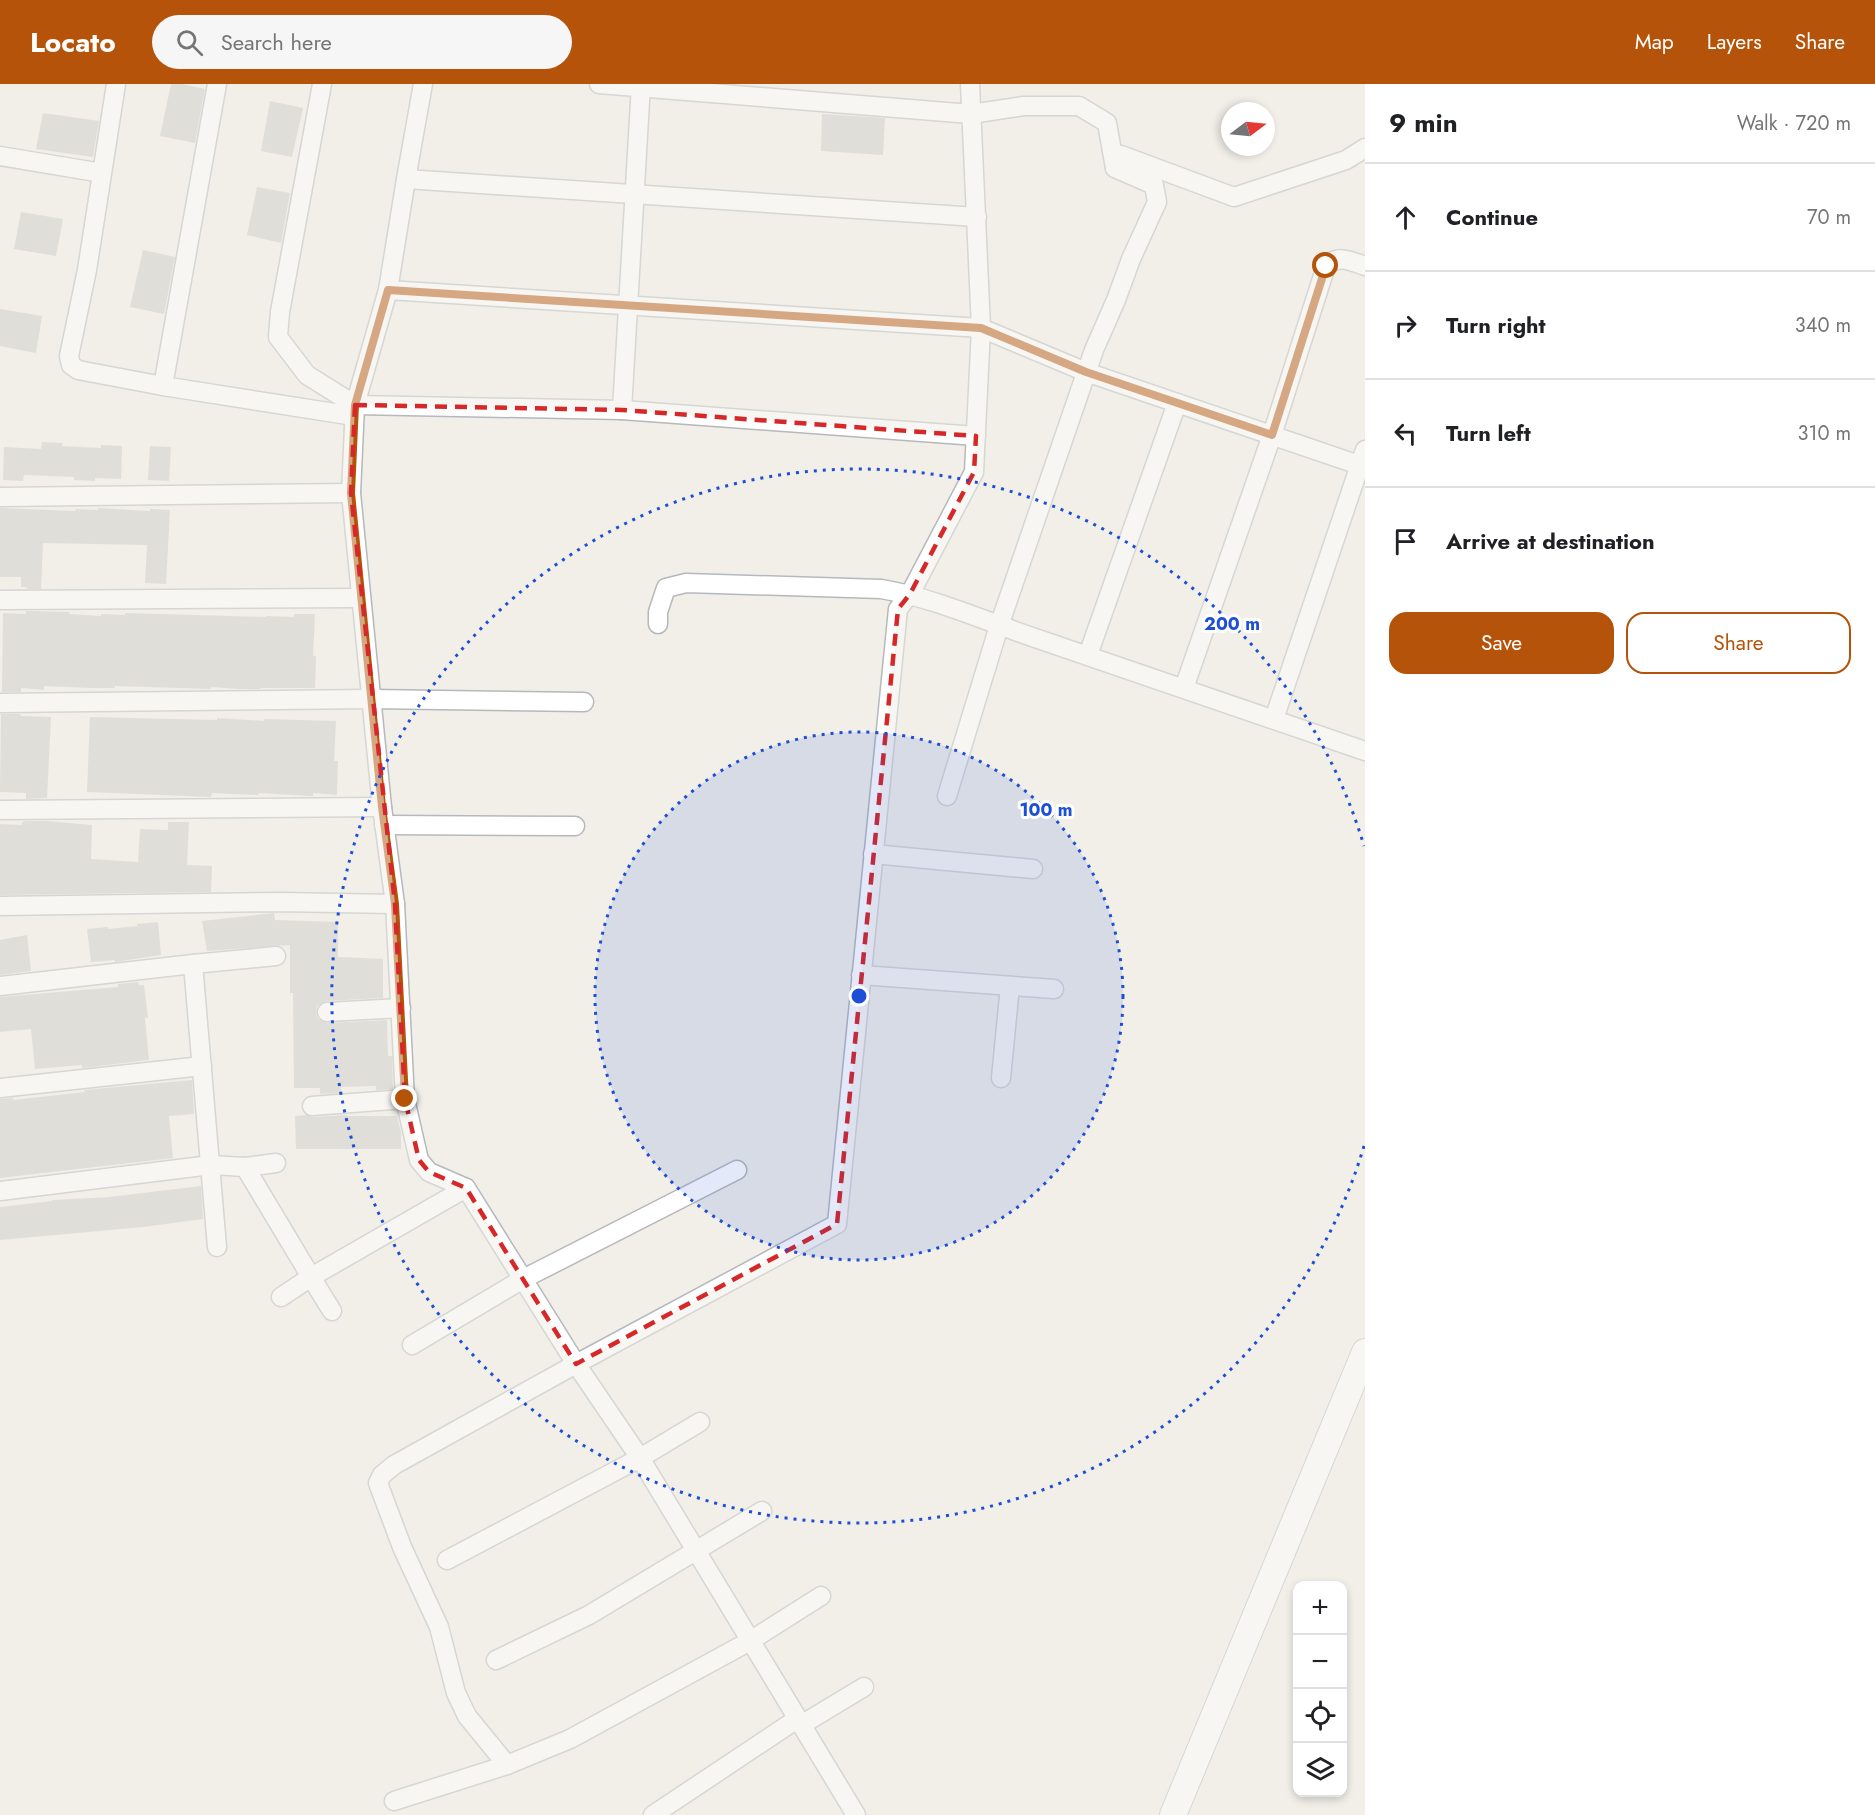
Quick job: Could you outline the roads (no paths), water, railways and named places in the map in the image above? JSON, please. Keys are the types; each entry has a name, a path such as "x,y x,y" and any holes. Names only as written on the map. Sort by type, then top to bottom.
{"main road":[{"path":"1173,1815 1365,1352"}],"street":[{"path":"116,84 87,270 69,356 71,365 78,370 163,386 354,410 621,410 976,436"},
{"path":"163,386 217,84"},
{"path":"322,84 280,312 278,337 307,375 354,410"},
{"path":"423,84 388,290 354,410 351,493 383,816 395,904 405,1099 419,1161 429,1172 466,1188 576,1364 640,1458 799,1722 848,1812"},
{"path":"599,84 971,114 1024,106 1078,106 1107,123 1115,168"},
{"path":"507,1765 467,1716 456,1693 439,1627 402,1547 378,1483 382,1474 394,1465 837,1224 898,609 910,594 974,472 981,328 970,84"},
{"path":"621,410 640,86"},
{"path":"1115,168 1122,155 1234,197 1346,160 1365,148"},
{"path":"0,156 102,173"},
{"path":"947,796 999,626 1086,372 1131,259 1157,202 1154,185 1115,168"},
{"path":"406,179 634,196 977,217"},
{"path":"1184,688 1272,435 1326,266 1336,258 1365,266"},
{"path":"388,290 981,328 1086,372 1272,435 1363,461 1274,719"},
{"path":"1088,655 1177,403"},
{"path":"0,497 351,493"},
{"path":"658,624 658,612 666,588 686,583 881,589 910,594 1364,748"},
{"path":"0,600 361,598"},
{"path":"0,703 371,699 584,702"},
{"path":"0,810 383,816 575,826"},
{"path":"873,854 1033,869"},
{"path":"0,906 280,902 395,904"},
{"path":"0,986 276,956"},
{"path":"194,964 217,1247"},
{"path":"861,975 1054,989"},
{"path":"1001,1078 1010,986"},
{"path":"327,1012 401,1008"},
{"path":"0,1088 202,1066"},
{"path":"312,1106 405,1099"},
{"path":"0,1191 211,1165 245,1167 276,1163"},
{"path":"245,1167 332,1311"},
{"path":"412,1345 523,1279 737,1170"},
{"path":"281,1297 311,1277 466,1188"},
{"path":"447,1560 640,1458 700,1422"},
{"path":"496,1660 589,1615 762,1511"},
{"path":"393,1801 507,1765 570,1739 750,1641 821,1596"},
{"path":"653,1815 799,1722 864,1687"}]}
